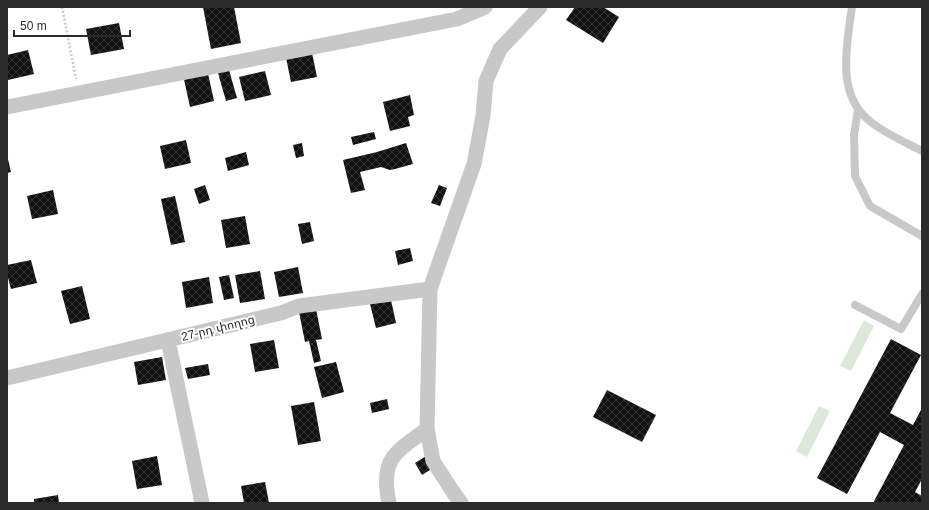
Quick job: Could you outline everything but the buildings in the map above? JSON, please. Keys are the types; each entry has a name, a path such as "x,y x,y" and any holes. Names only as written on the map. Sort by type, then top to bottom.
{"street":[{"path":"7,107 457,19 485,7"},
{"path":"461,503 434,461 427,429 430,289 474,164 483,116 486,81 500,49 540,7"},
{"name":"27-րդ փողոց","path":"7,378 280,313 299,306 430,289"},
{"path":"168,340 202,503"},
{"path":"389,503 386,475 389,463 400,449 427,429"}],"lane":[{"path":"852,7 848,40 846,80 850,96 858,109 870,122 922,151"},
{"path":"858,109 854,135 855,176 870,206 922,236"},
{"path":"855,305 901,329 922,294"}],"path":[{"path":"62,7 79,93"}],"green space":[{"path":"864,320 874,326 851,371 840,366"},
{"path":"819,406 830,411 807,457 796,451"}]}
